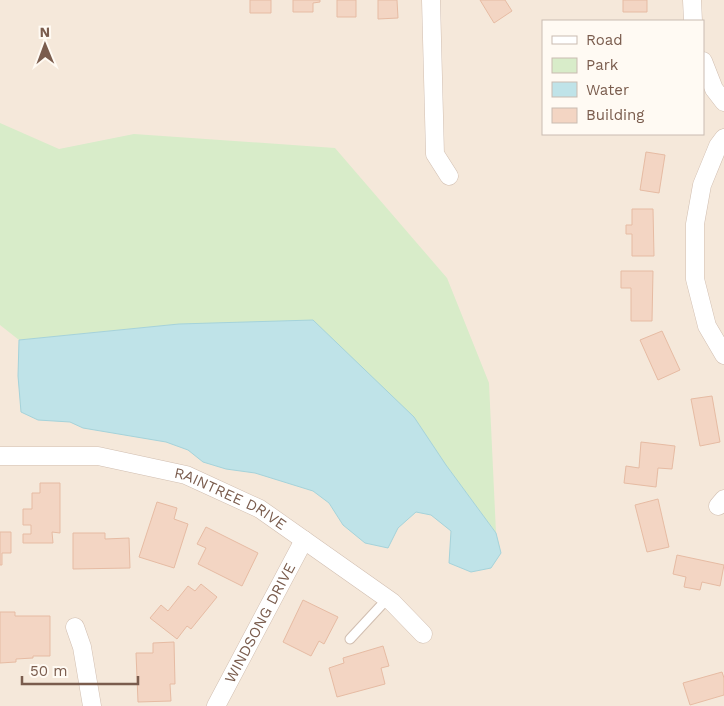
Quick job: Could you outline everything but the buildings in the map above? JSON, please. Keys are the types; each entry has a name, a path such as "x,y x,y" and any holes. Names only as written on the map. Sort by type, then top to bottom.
{"street":[{"path":"431,0 436,154 449,176"},
{"path":"692,0 693,20"},
{"path":"704,64 714,89 724,102"},
{"path":"724,138 718,146 702,185 695,224 696,279 707,326 724,355"},
{"name":"RAINTREE DRIVE","path":"0,456 98,456 186,475 260,509 387,599 423,634"},
{"name":"WINDSONG DRIVE","path":"216,706 304,540"},
{"path":"75,627 82,647 92,706"}],"lane":[{"path":"350,639 387,599"}],"shaded area":[{"path":"0,0 724,0 724,706 0,706"}],"green space":[{"path":"0,123 59,149 134,134 335,148 447,278 489,383 496,533 446,465 414,417 179,324 19,340 0,325"}],"water":[{"path":"313,320 414,417 446,465 496,533 501,553 491,568 471,572 449,563 451,531 431,515 416,512 398,528 388,548 365,543 343,525 329,503 313,491 255,473 226,469 203,462 188,450 166,442 83,428 70,422 38,420 21,412 18,376 19,340 179,324"}]}
